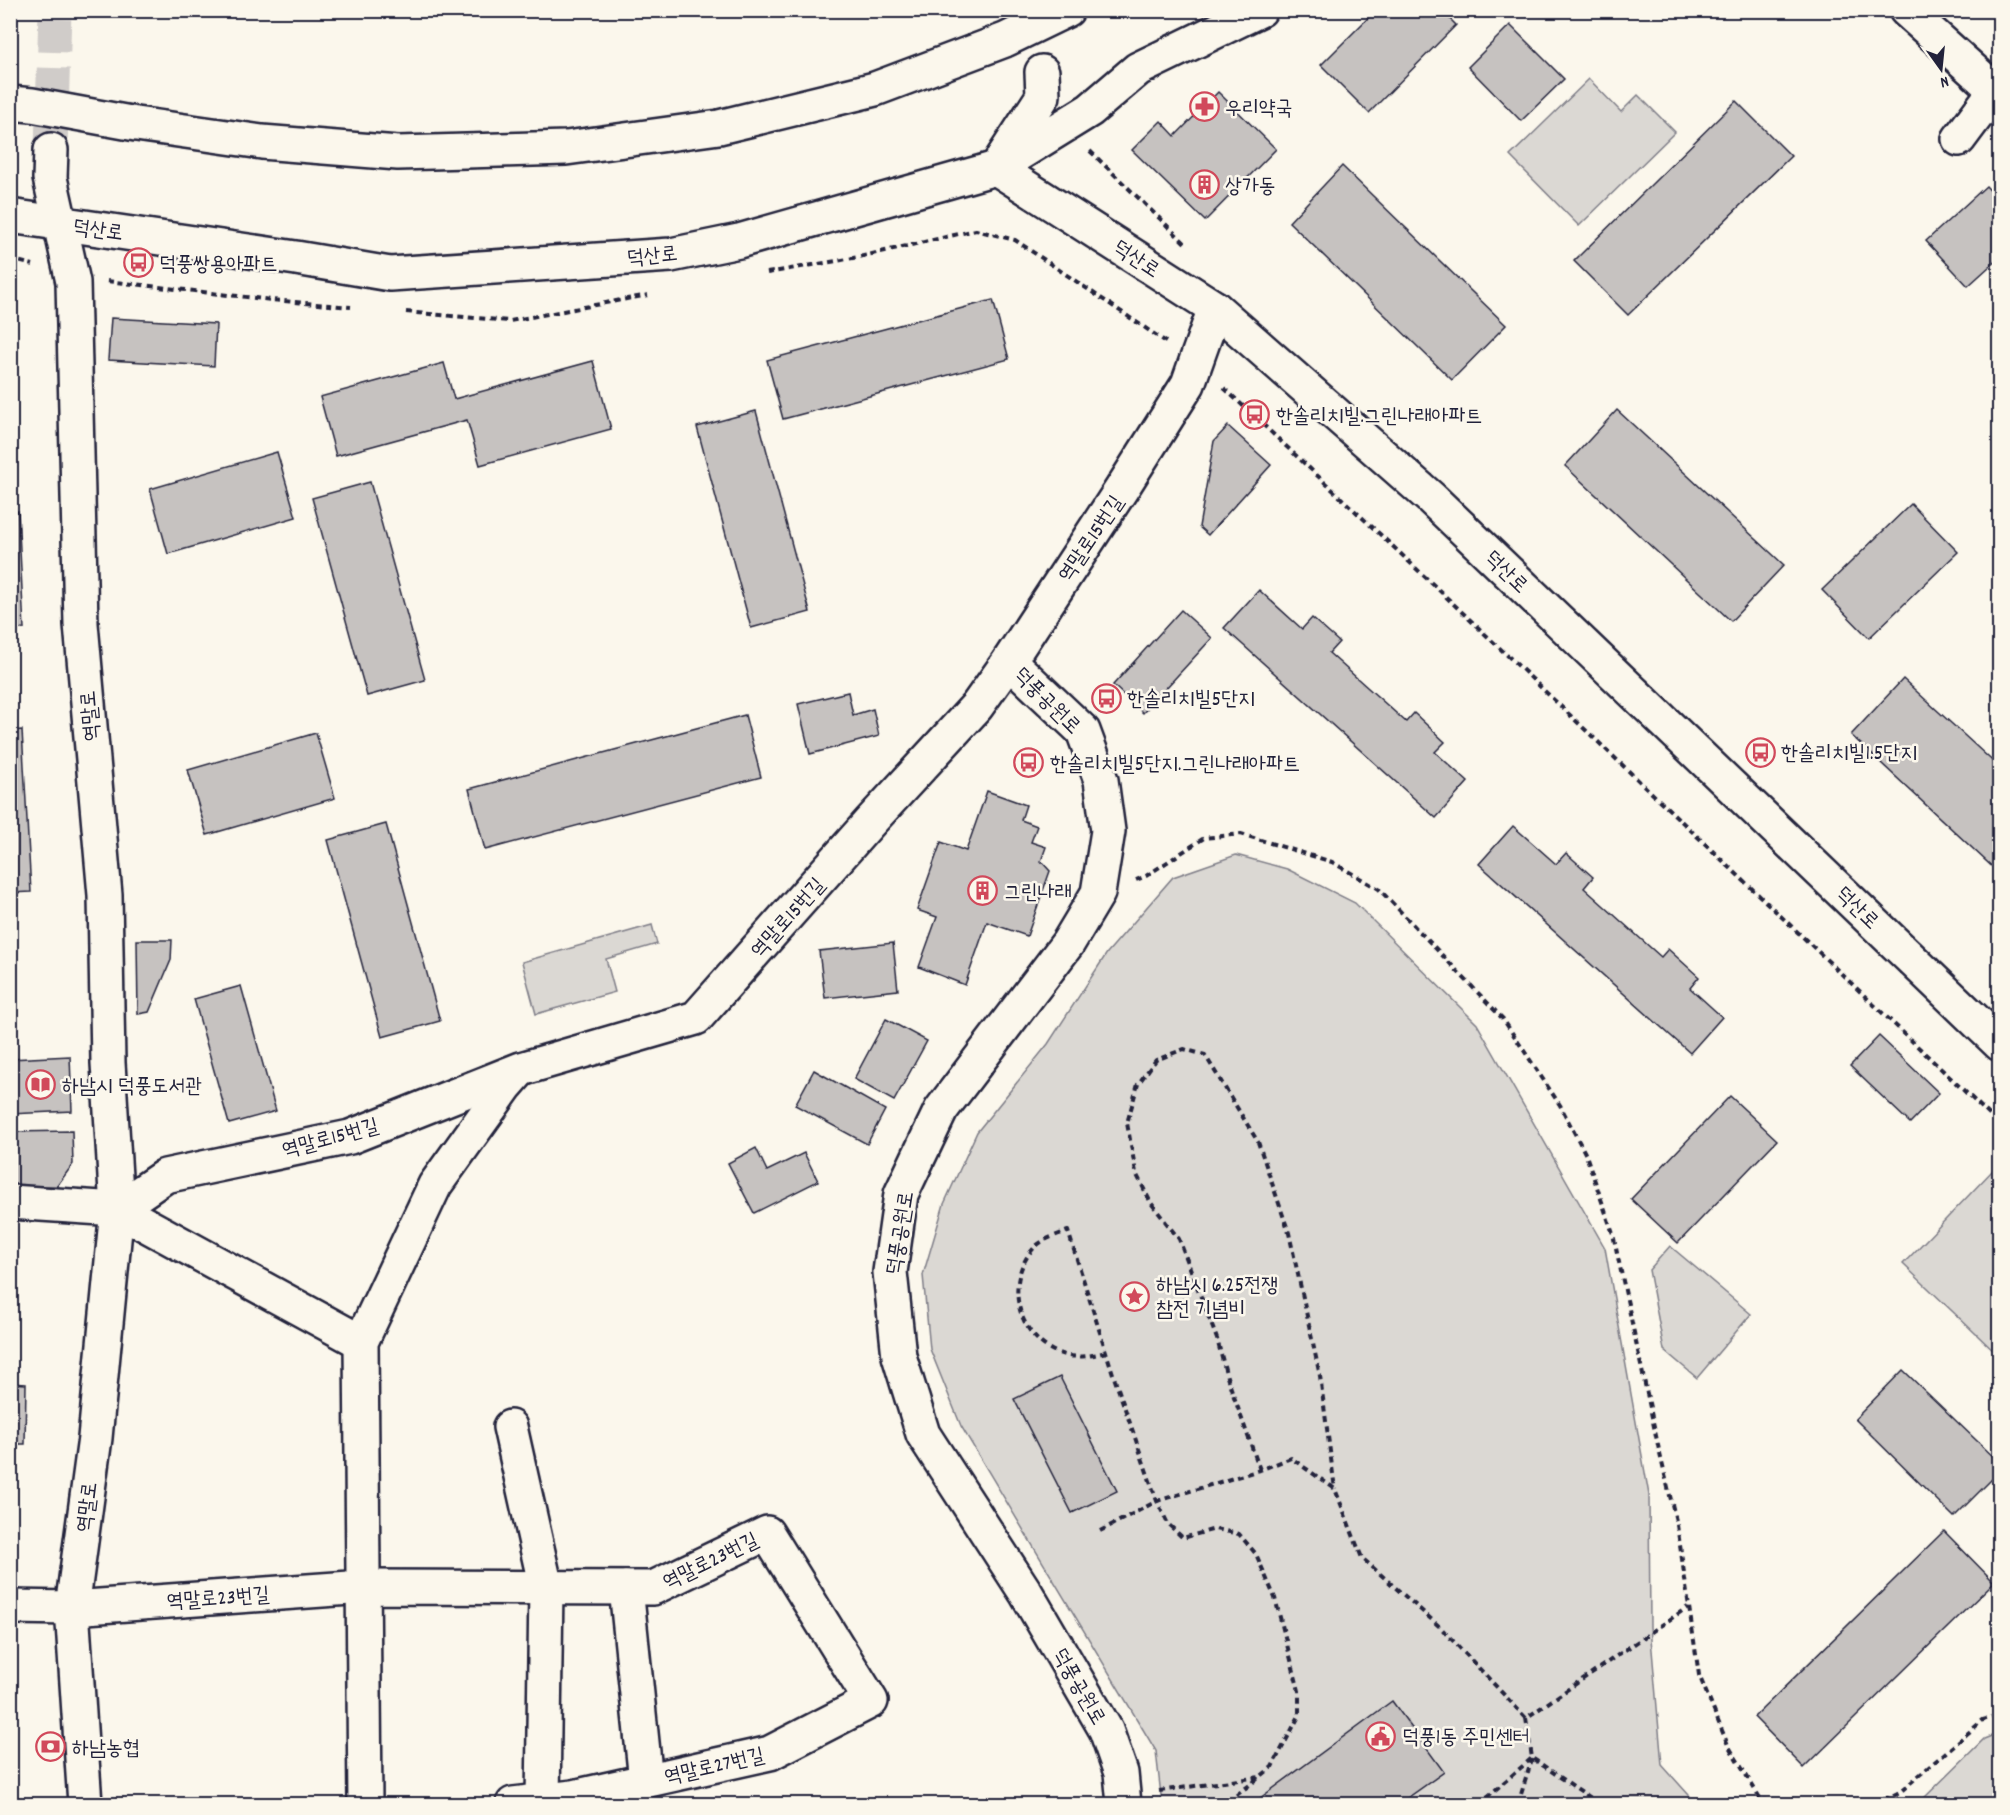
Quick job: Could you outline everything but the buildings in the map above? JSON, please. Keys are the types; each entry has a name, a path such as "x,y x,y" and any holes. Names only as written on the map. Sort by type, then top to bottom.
{"main road":[{"path":"10,103 262,142 398,153 566,148 719,127 875,89 1005,40 1067,10"},
{"path":"996,168 1090,110 1138,69 1260,10"},
{"path":"1906,10 1997,87 1959,139"},
{"path":"996,168 1043,96 1042,72"},
{"name":"역말로","path":"51,150 50,178 73,282 81,624 105,895 108,1063 117,1209 94,1438 72,1608 85,1804"},
{"name":"덕산로","path":"10,216 284,256 390,274 671,255 739,241 996,168 1215,308 1431,498 2000,1044"},
{"name":"역말로15번길","path":"117,1209 165,1176 350,1137 521,1069 696,1018 870,822 977,706 1009,661 1188,384 1215,308"},
{"name":"덕풍공원로","path":"1009,661 1083,731 1101,780 1108,831 1103,868 1098,893 1068,943 941,1110 901,1194 890,1272 899,1356 923,1434 1026,1593 1106,1730 1121,1773 1124,1800"},
{"path":"365,1804 361,1342 435,1185 506,1086 521,1069"},
{"path":"10,1202 117,1209 361,1342"},
{"path":"510,1427 546,1588 528,1803"},
{"name":"역말로23번길","path":"10,1607 72,1608 364,1587 653,1588 767,1533 871,1701"},
{"path":"626,1588 646,1781"},
{"name":"역말로27번길","path":"528,1803 573,1797 770,1753 871,1701"}],"path":[{"path":"1015,240 1196,363 1401,554 2000,1125"},
{"path":"1103,868 1133,881 1146,876 1204,838 1241,834 1332,862 1379,889 1503,1019 1560,1105 1581,1144 1613,1234 1649,1407 1677,1525 1699,1675 1728,1745 1760,1798 1775,1804"},
{"path":"1260,1470 1216,1339 1179,1239 1151,1203 1136,1173 1127,1123 1138,1084 1156,1060 1184,1049 1204,1055 1258,1142 1289,1233 1320,1376 1335,1489 1362,1558 1440,1627 1526,1718 1532,1758 1518,1804"},
{"path":"1106,1352 1090,1356 1070,1356 1050,1349 1034,1337 1023,1321 1017,1301 1017,1281 1024,1262 1036,1246 1052,1236 1068,1231 1106,1352 1157,1501 1168,1524 1184,1539 1215,1529 1239,1534 1256,1554 1275,1598 1299,1691 1299,1716 1272,1767 1225,1804"},
{"path":"1100,1531 1157,1501 1260,1470 1291,1458 1335,1489"},
{"path":"1526,1718 1688,1607"},
{"path":"1874,1804 1900,1792 1983,1720 2000,1715"},
{"path":"1479,1804 1532,1758"},
{"path":"1532,1758 1591,1797 1597,1804"},
{"path":"1124,1800 1260,1777"}],"shaded area":[{"path":"1589,79 1621,112 1638,95 1675,132 1579,226 1510,156"},
{"path":"1236,855 1287,869 1355,903 1477,1024 1605,1248 1649,1495 1650,1627 1662,1765 1697,1804 1162,1804 1156,1751 961,1426 930,1349 923,1275 944,1204 977,1132 1048,1044 1107,953 1173,877"},
{"path":"652,925 657,944 606,959 615,992 536,1014 522,962"},
{"path":"1993,1170 2000,1177 1999,1356 1903,1264"},
{"path":"1670,1246 1751,1314 1697,1378 1664,1350 1649,1270"},
{"path":"1999,1733 1999,1804 1918,1804 1984,1739"}],"tunnel":[{"path":"51,150 55,10"}],"place":[{"name":"우리약국","path":"1204,107"},
{"name":"상가동","path":"1204,185"},
{"name":"덕풍쌍용아파트","path":"138,263"},
{"name":"한솔리치빌.그린나래아파트","path":"1255,415"},
{"name":"한솔리치빌5단지","path":"1106,698"},
{"name":"한솔리치빌1.5단지","path":"1760,752"},
{"name":"한솔리치빌5단지.그린나래아파트","path":"1029,763"},
{"name":"그린나래","path":"983,891"},
{"name":"하남시 덕풍도서관","path":"41,1085"},
{"name":"하남시 6.25전쟁 참전 기념비","path":"1135,1296"},
{"name":"덕풍1동 주민센터","path":"1381,1736"},
{"name":"하남농협","path":"51,1747"}]}
